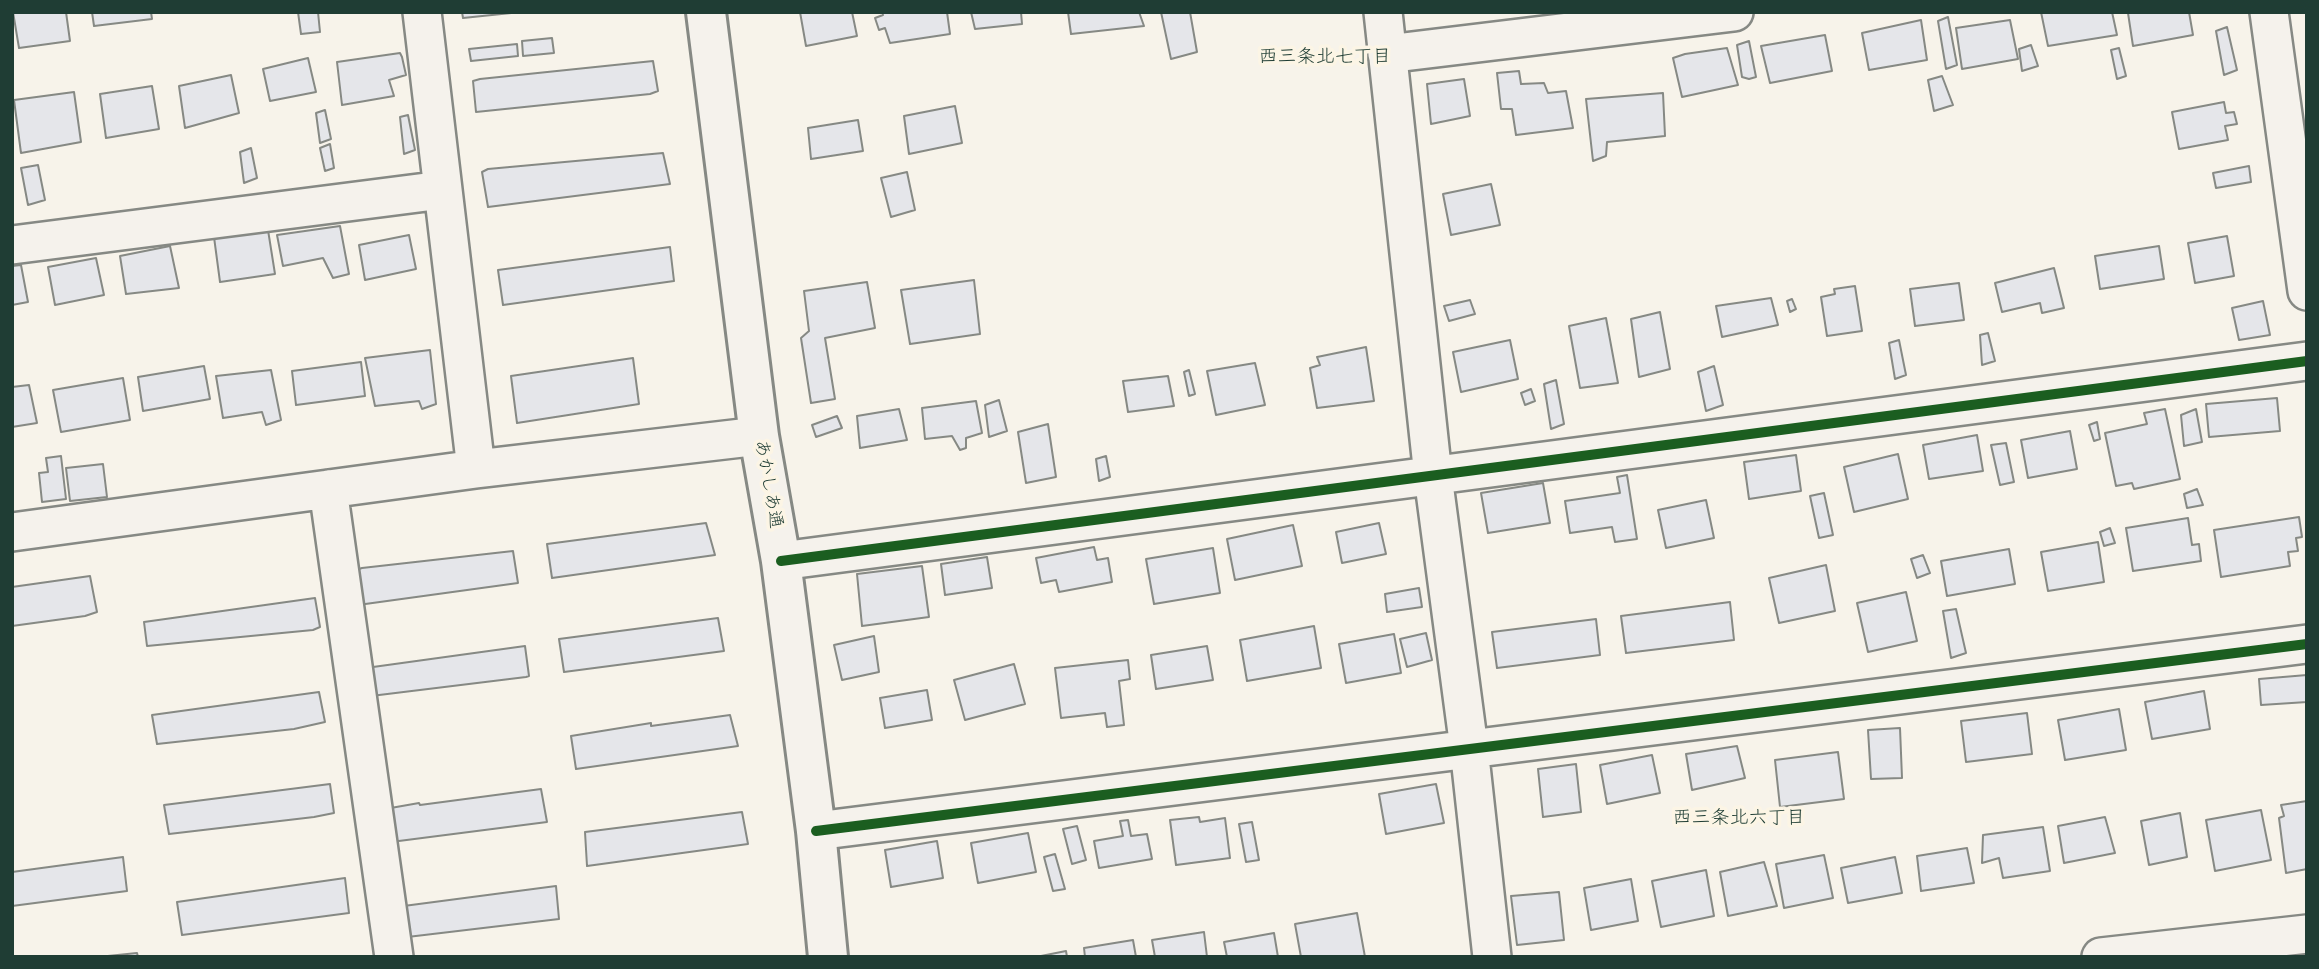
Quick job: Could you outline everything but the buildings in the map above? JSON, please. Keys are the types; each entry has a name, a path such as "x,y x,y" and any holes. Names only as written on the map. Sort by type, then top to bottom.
{"street":[{"path":"422,12 476,469"},
{"name":"あかしあ通","path":"706,12 759,436 781,561 816,831 828,957"},
{"path":"1383,12 1433,476 1469,748 1492,957"},
{"path":"1387,54 1734,12"},
{"path":"2269,12 2307,291"},
{"path":"12,244 442,190"},
{"path":"781,561 2307,361"},
{"path":"12,532 476,469 759,436"},
{"path":"328,489 394,957"},
{"path":"816,831 2307,644"},
{"path":"2101,957 2307,934"}],"cycle path":[{"path":"781,561 2307,361"},
{"path":"816,831 2307,644"}],"district":[{"name":"西三条北七丁目","path":"1325,57"},
{"name":"西三条北六丁目","path":"1739,818"}]}
